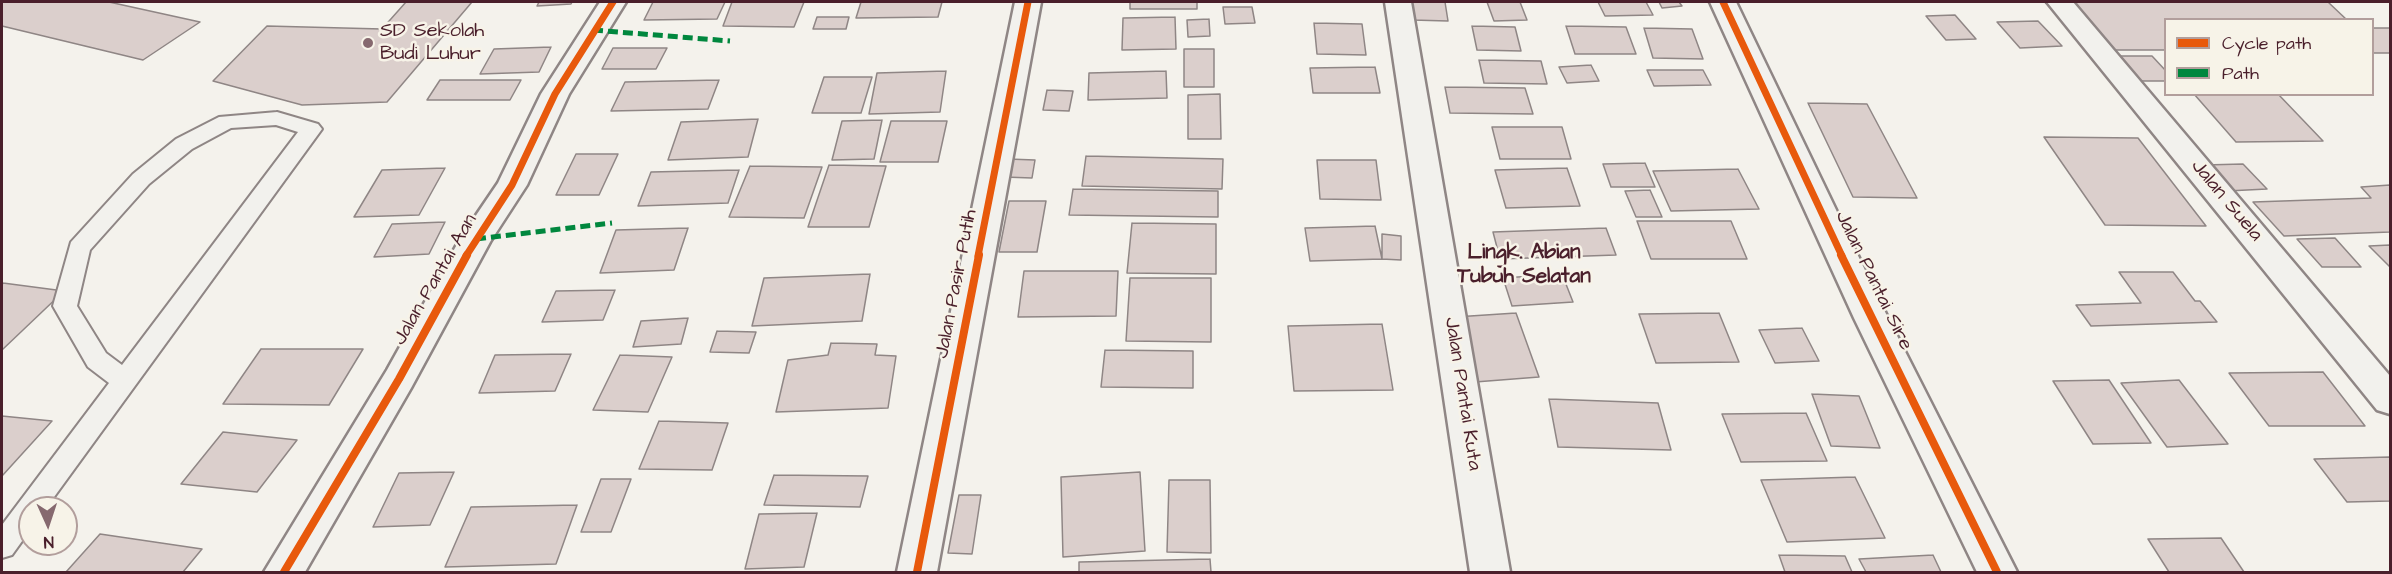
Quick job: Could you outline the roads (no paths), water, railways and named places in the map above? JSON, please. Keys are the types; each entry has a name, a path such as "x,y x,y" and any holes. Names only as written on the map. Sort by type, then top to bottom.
{"street":[{"name":"Jalan Pantai Aan","path":"284,573 399,379 476,239 512,185 555,94 613,2"},
{"name":"Jalan Pasir Putih","path":"917,573 1028,2"},
{"name":"Jalan Pantai Kuta","path":"1398,2 1490,573"},
{"name":"Jalan Pantai Sire","path":"1723,2 1866,307 1997,573"},
{"name":"Jalan Suela","path":"2060,2 2391,400"}],"lane":[{"path":"2,546 311,129 277,118 225,122 184,144 141,179 78,248 65,306 97,360 124,381"}],"place":[{"name":"SD Sekolah Budi Luhur","path":"368,43"}],"district":[{"name":"Lingk. Abian Tubuh Selatan","path":"1524,266"}]}
